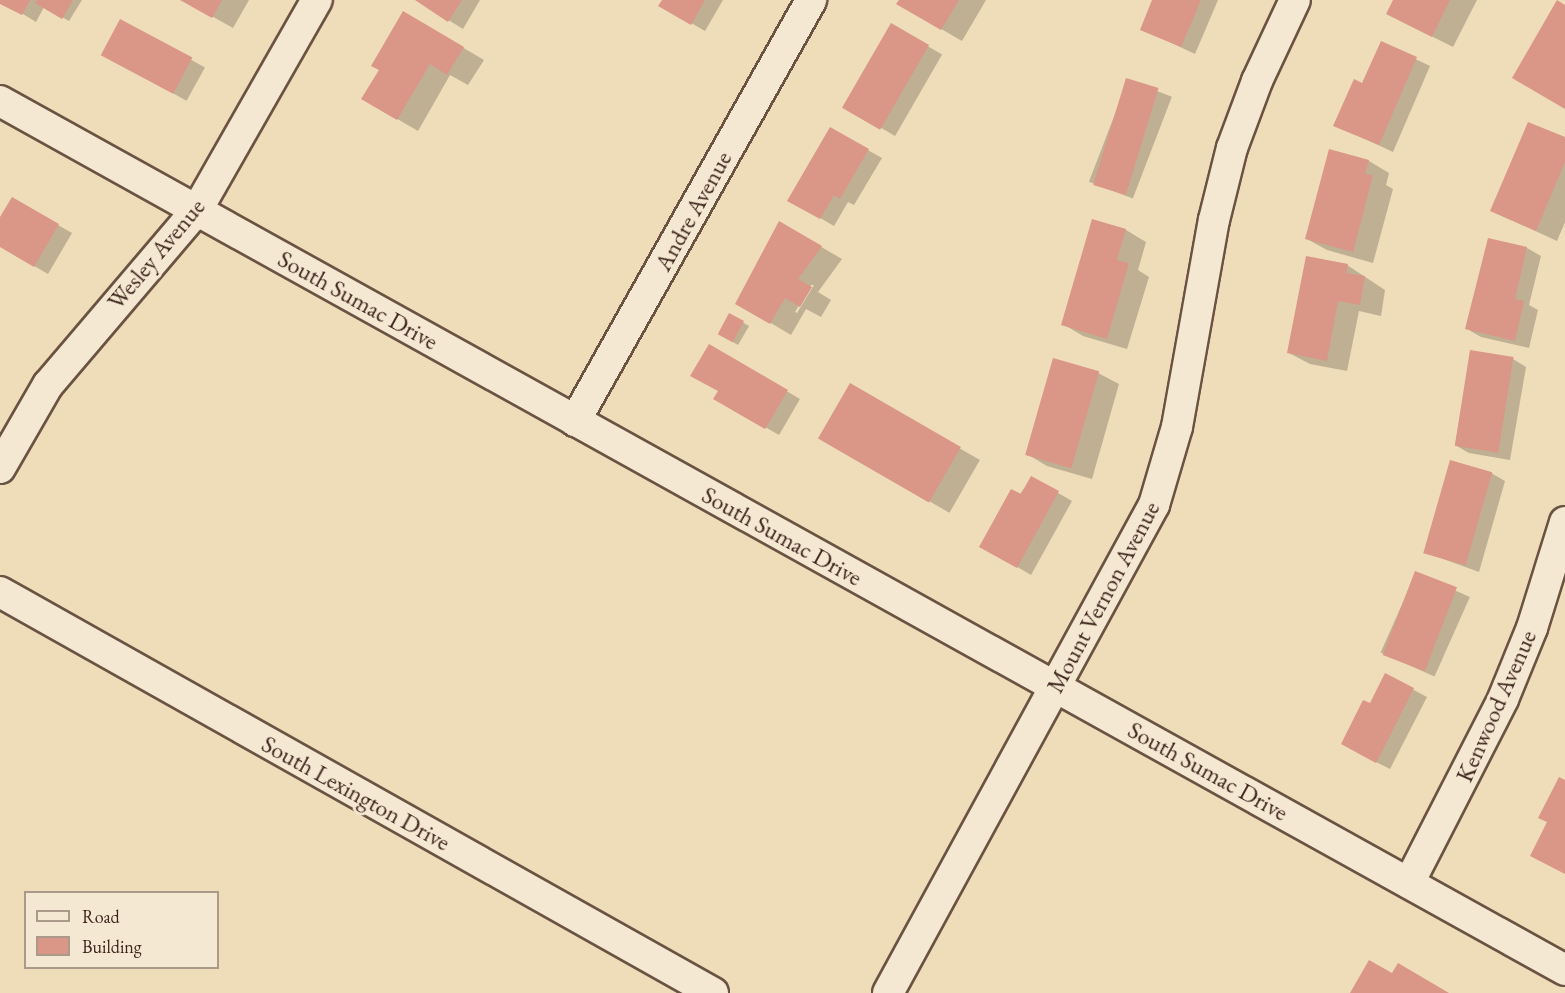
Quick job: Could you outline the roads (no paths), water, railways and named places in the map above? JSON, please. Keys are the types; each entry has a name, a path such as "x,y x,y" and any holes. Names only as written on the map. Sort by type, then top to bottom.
{"street":[{"name":"Wesley Avenue","path":"0,468 48,385 197,210 317,0"},
{"name":"Andre Avenue","path":"575,421 811,0"},
{"name":"Mount Vernon Avenue","path":"888,993 1154,505 1177,427 1214,220 1232,148 1257,81 1295,0"},
{"name":"South Sumac Drive","path":"0,101 1565,970"},
{"name":"Kenwood Avenue","path":"1408,883 1503,699 1532,628 1565,522"},
{"name":"South Lexington Drive","path":"0,592 713,993"}]}
